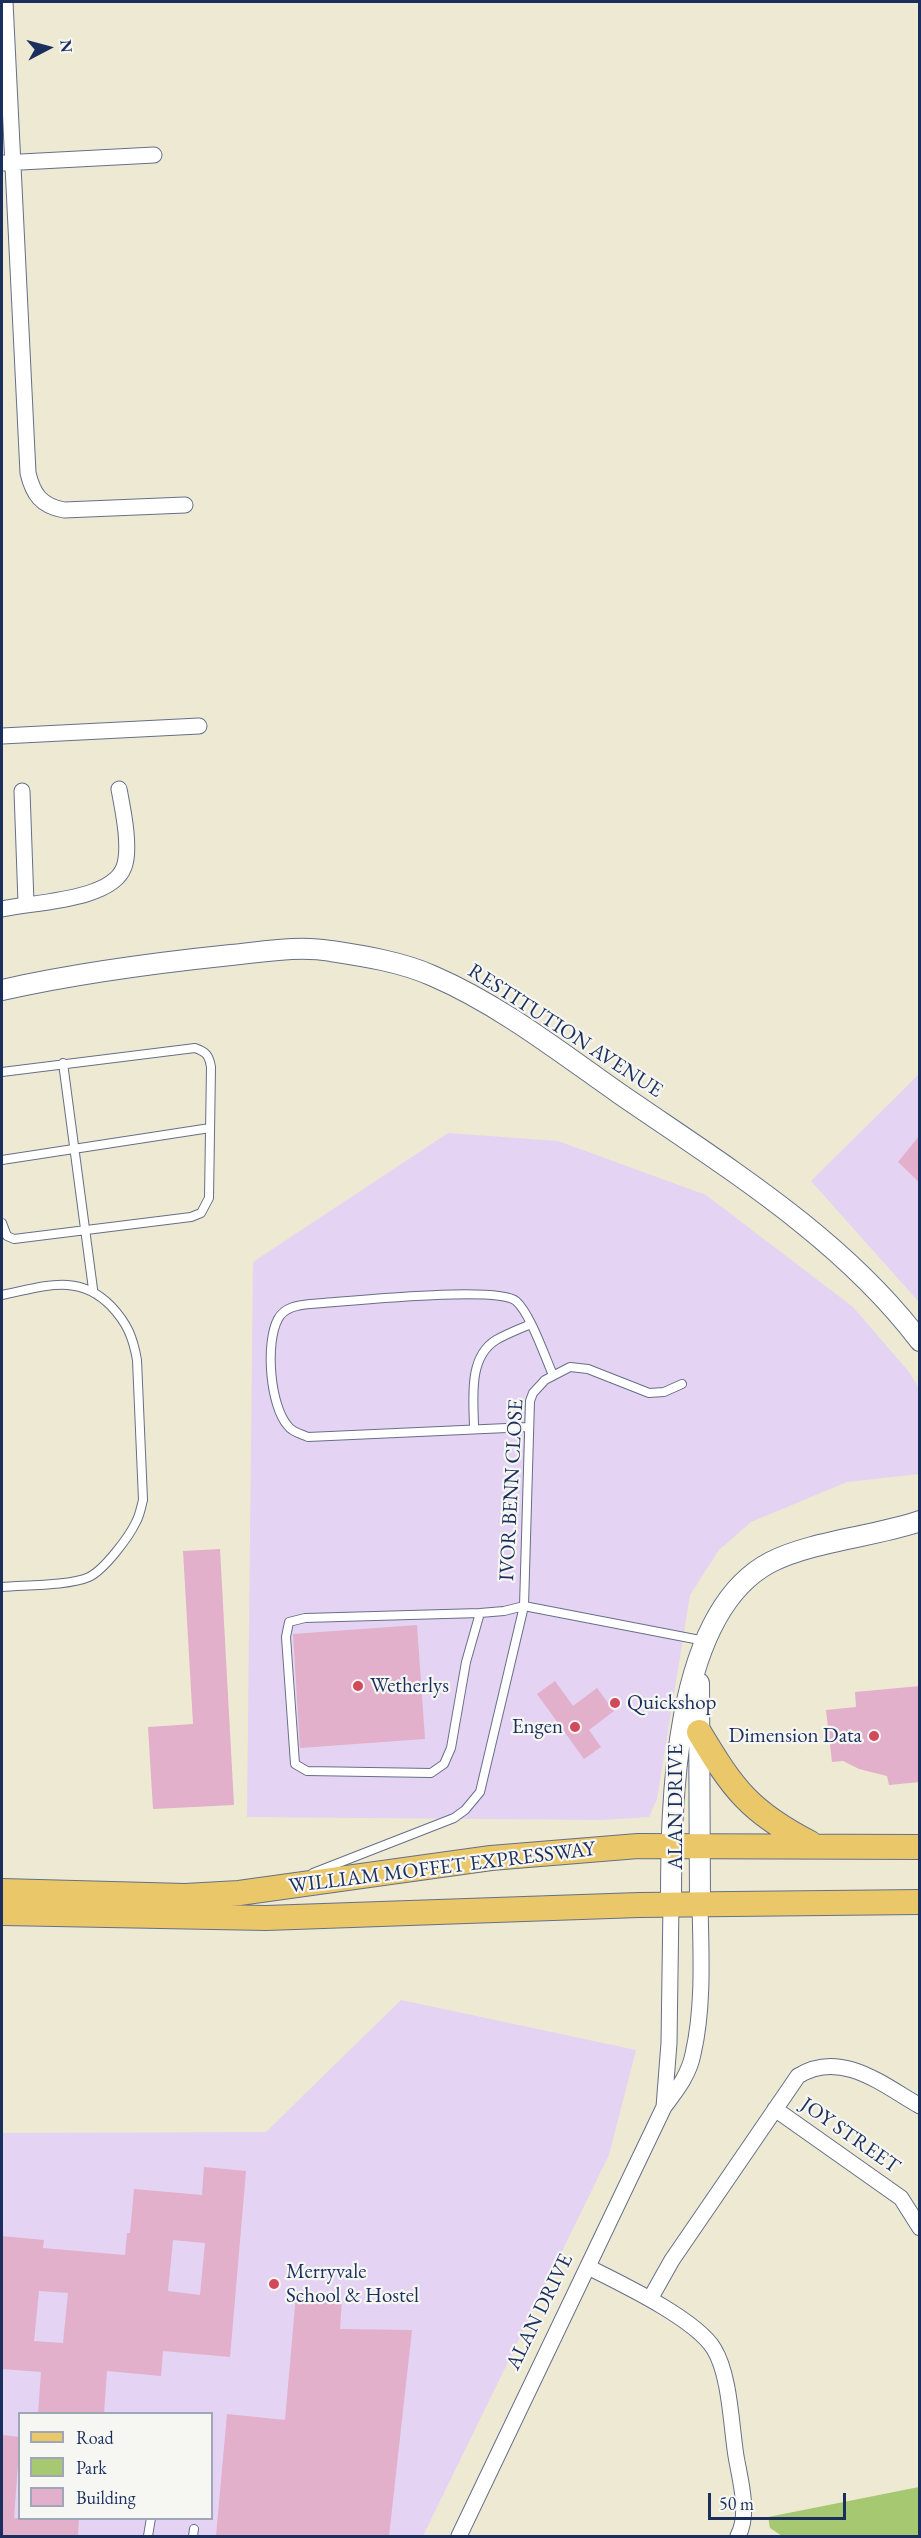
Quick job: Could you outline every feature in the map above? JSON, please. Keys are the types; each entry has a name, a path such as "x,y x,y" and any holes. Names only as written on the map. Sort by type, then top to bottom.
{"main road":[{"path":"699,1732 717,1762 752,1806 770,1821 815,1845"},
{"name":"WILLIAM MOFFET EXPRESSWAY","path":"2,1891 185,1896 273,1890 349,1877 491,1858 573,1850 671,1845 920,1847"},
{"name":"WILLIAM MOFFET EXPRESSWAY","path":"2,1913 289,1917 671,1904 920,1902"}],"street":[{"path":"5,2 8,163 28,473 35,494 46,505 64,510 185,505"},
{"path":"8,163 154,155"},
{"path":"2,736 199,726"},
{"path":"2,909 26,903 77,897 104,888 117,879 124,868 126,856 119,789"},
{"path":"22,791 26,903"},
{"name":"RESTITUTION AVENUE","path":"2,990 155,963 289,949 328,950 387,962 431,975 487,1004 545,1042 778,1205 861,1273 902,1317 920,1341"},
{"path":"699,1660 719,1612 729,1598 750,1576 771,1562 804,1550 920,1521"},
{"path":"898,1527 920,1532"},
{"name":"ALAN DRIVE","path":"459,2536 664,2107 683,2082 693,2055 699,2006 699,1660"},
{"name":"ALAN DRIVE","path":"664,2107 669,2043 671,1816 684,1713 699,1660"},
{"path":"650,2299 672,2260 797,2077 805,2071 821,2066 843,2066 866,2075 920,2106"},
{"name":"JOY STREET","path":"775,2109 901,2198 920,2228"},
{"path":"588,2267 650,2299 707,2340 720,2362 743,2500 743,2522 738,2536"}],"lane":[{"path":"2,1072 185,1048 195,1048 204,1052 210,1058 211,1067 209,1198 201,1214 14,1239 7,1236 2,1223"},
{"path":"63,1063 93,1289"},
{"path":"2,1160 210,1128"},
{"path":"2,1295 70,1284 93,1289 123,1319 133,1337 137,1360 143,1500 138,1520 110,1558 91,1577 78,1581 2,1587"},
{"path":"529,1427 308,1437 290,1429 278,1412 271,1368 272,1338 278,1318 293,1306 310,1304 478,1293 508,1296 517,1302 531,1324 553,1375 570,1367 578,1367 655,1394 672,1390 682,1384"},
{"path":"474,1429 474,1375 482,1356 494,1341 531,1324"},
{"name":"IVOR BENN CLOSE","path":"553,1375 533,1393 530,1401 524,1606 706,1641"},
{"path":"273,1890 395,1839 441,1824 465,1810 474,1801 480,1792 524,1606 480,1613 305,1618 289,1622 286,1636 295,1764 307,1771 431,1773 444,1764 451,1748 466,1662 480,1613"},
{"path":"148,2536 151,2520"}],"shaded area":[{"path":"919,1074 919,1302 811,1181"},
{"path":"448,1133 558,1141 706,1195 853,1307 909,1372 919,1388 919,1474 847,1482 751,1522 719,1550 690,1595 657,1799 649,1817 600,1820 247,1817 253,1262"},
{"name":"Merryvale School & Hostel","path":"401,2000 636,2050 609,2155 423,2536 2,2536 2,2133 266,2132"}],"green space":[{"path":"919,2487 919,2536 782,2536 770,2528 768,2517"}],"building":[{"path":"920,1135 920,1183 898,1162"},
{"path":"220,1549 234,1805 153,1809 148,1727 193,1724 183,1551"},
{"name":"Wetherlys","path":"417,1625 425,1739 300,1748 293,1634"},
{"path":"555,1681 573,1706 597,1688 614,1711 589,1730 601,1747 584,1759 537,1694"},
{"name":"Dimension Data","path":"920,1686 920,1782 889,1785 887,1776 859,1769 843,1761 832,1762 826,1710 856,1707 855,1692"},
{"path":"204,2167 246,2171 230,2357 163,2351 161,2376 107,2371 104,2412 38,2412 41,2372 2,2369 2,2236 44,2240 43,2248 125,2255 127,2233 130,2233 134,2189 202,2195","holes":["173,2240 205,2243 200,2295 168,2291","39,2291 68,2293 63,2343 34,2341"]},
{"path":"296,2295 342,2300 340,2329 412,2330 389,2536 216,2536 227,2414 285,2420"},
{"path":"2,2435 18,2437 14,2518 18,2520 79,2520 78,2536 2,2536"}],"place":[{"name":"Wetherlys","path":"358,1686"},
{"name":"Quickshop","path":"615,1703"},
{"name":"Engen","path":"575,1727"},
{"name":"Dimension Data","path":"874,1736"},
{"name":"Merryvale School & Hostel","path":"274,2284"}]}
